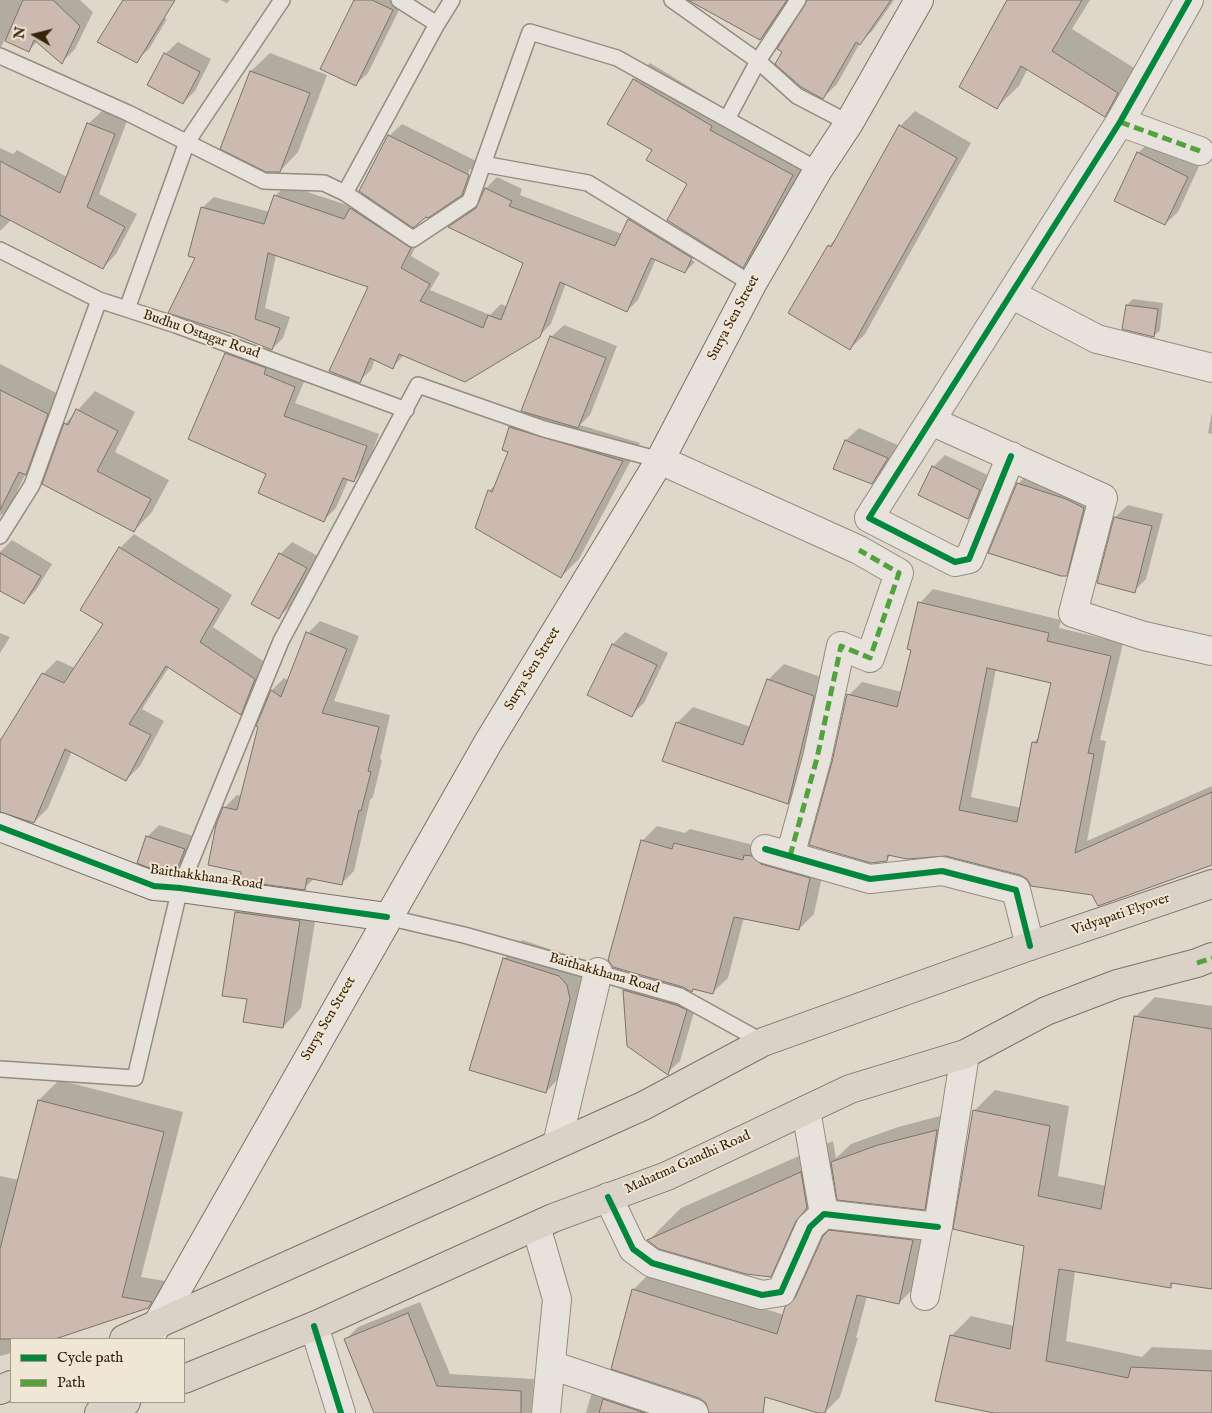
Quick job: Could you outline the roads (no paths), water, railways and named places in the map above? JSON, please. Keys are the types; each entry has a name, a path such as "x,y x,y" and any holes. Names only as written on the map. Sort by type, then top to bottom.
{"main road":[{"name":"Vidyapati Flyover","path":"128,1338 151,1333 642,1106 764,1042 1030,946 1212,884"},
{"name":"Mahatma Gandhi Road","path":"185,1378 314,1326 536,1226 667,1176 850,1090 965,1054 1055,1008 1117,984 1208,961"}],"street":[{"name":"Surya Sen Street","path":"151,1333 489,740 660,460 752,284 818,170 849,123 919,0"},
{"path":"1011,456 969,559 954,562 869,518 1120,122 1189,0"},
{"path":"1120,122 1200,151"},
{"path":"1011,294 1097,339 1212,368"},
{"path":"931,421 1103,498 1073,613 1144,636 1212,651"},
{"path":"660,460 859,550 899,572 870,658 841,646 817,758 778,853 870,879 942,872 1016,890 1030,946"},
{"name":"Baithakkhana Road","path":"0,827 154,886 387,917"},
{"path":"557,1144 598,972"},
{"path":"925,1296 938,1227 965,1054"},
{"path":"806,1110 824,1214"},
{"path":"608,1197 633,1249 652,1263 762,1295 781,1292 810,1227 824,1214 938,1227"},
{"path":"536,1226 557,1299 546,1413"},
{"path":"314,1326 341,1413"},
{"path":"551,1365 694,1413"}],"lane":[{"path":"127,309 188,142 282,0"},
{"path":"399,0 437,24"},
{"path":"345,193 452,0"},
{"path":"672,0 758,61 797,96 849,123"},
{"path":"727,119 758,61 798,0"},
{"path":"0,56 128,113 264,181 324,183 345,193 413,239 470,201 530,32 617,58 818,170"},
{"path":"483,164 588,183 752,284"},
{"name":"Budhu Ostagar Road","path":"0,250 99,300 176,325 406,410"},
{"path":"0,536 32,485 99,300"},
{"path":"0,1069 135,1078 180,888 280,641 418,385 544,429 660,460"},
{"path":"859,550 869,518"},
{"name":"Baithakkhana Road","path":"387,917 464,935 680,996 764,1042"}]}
